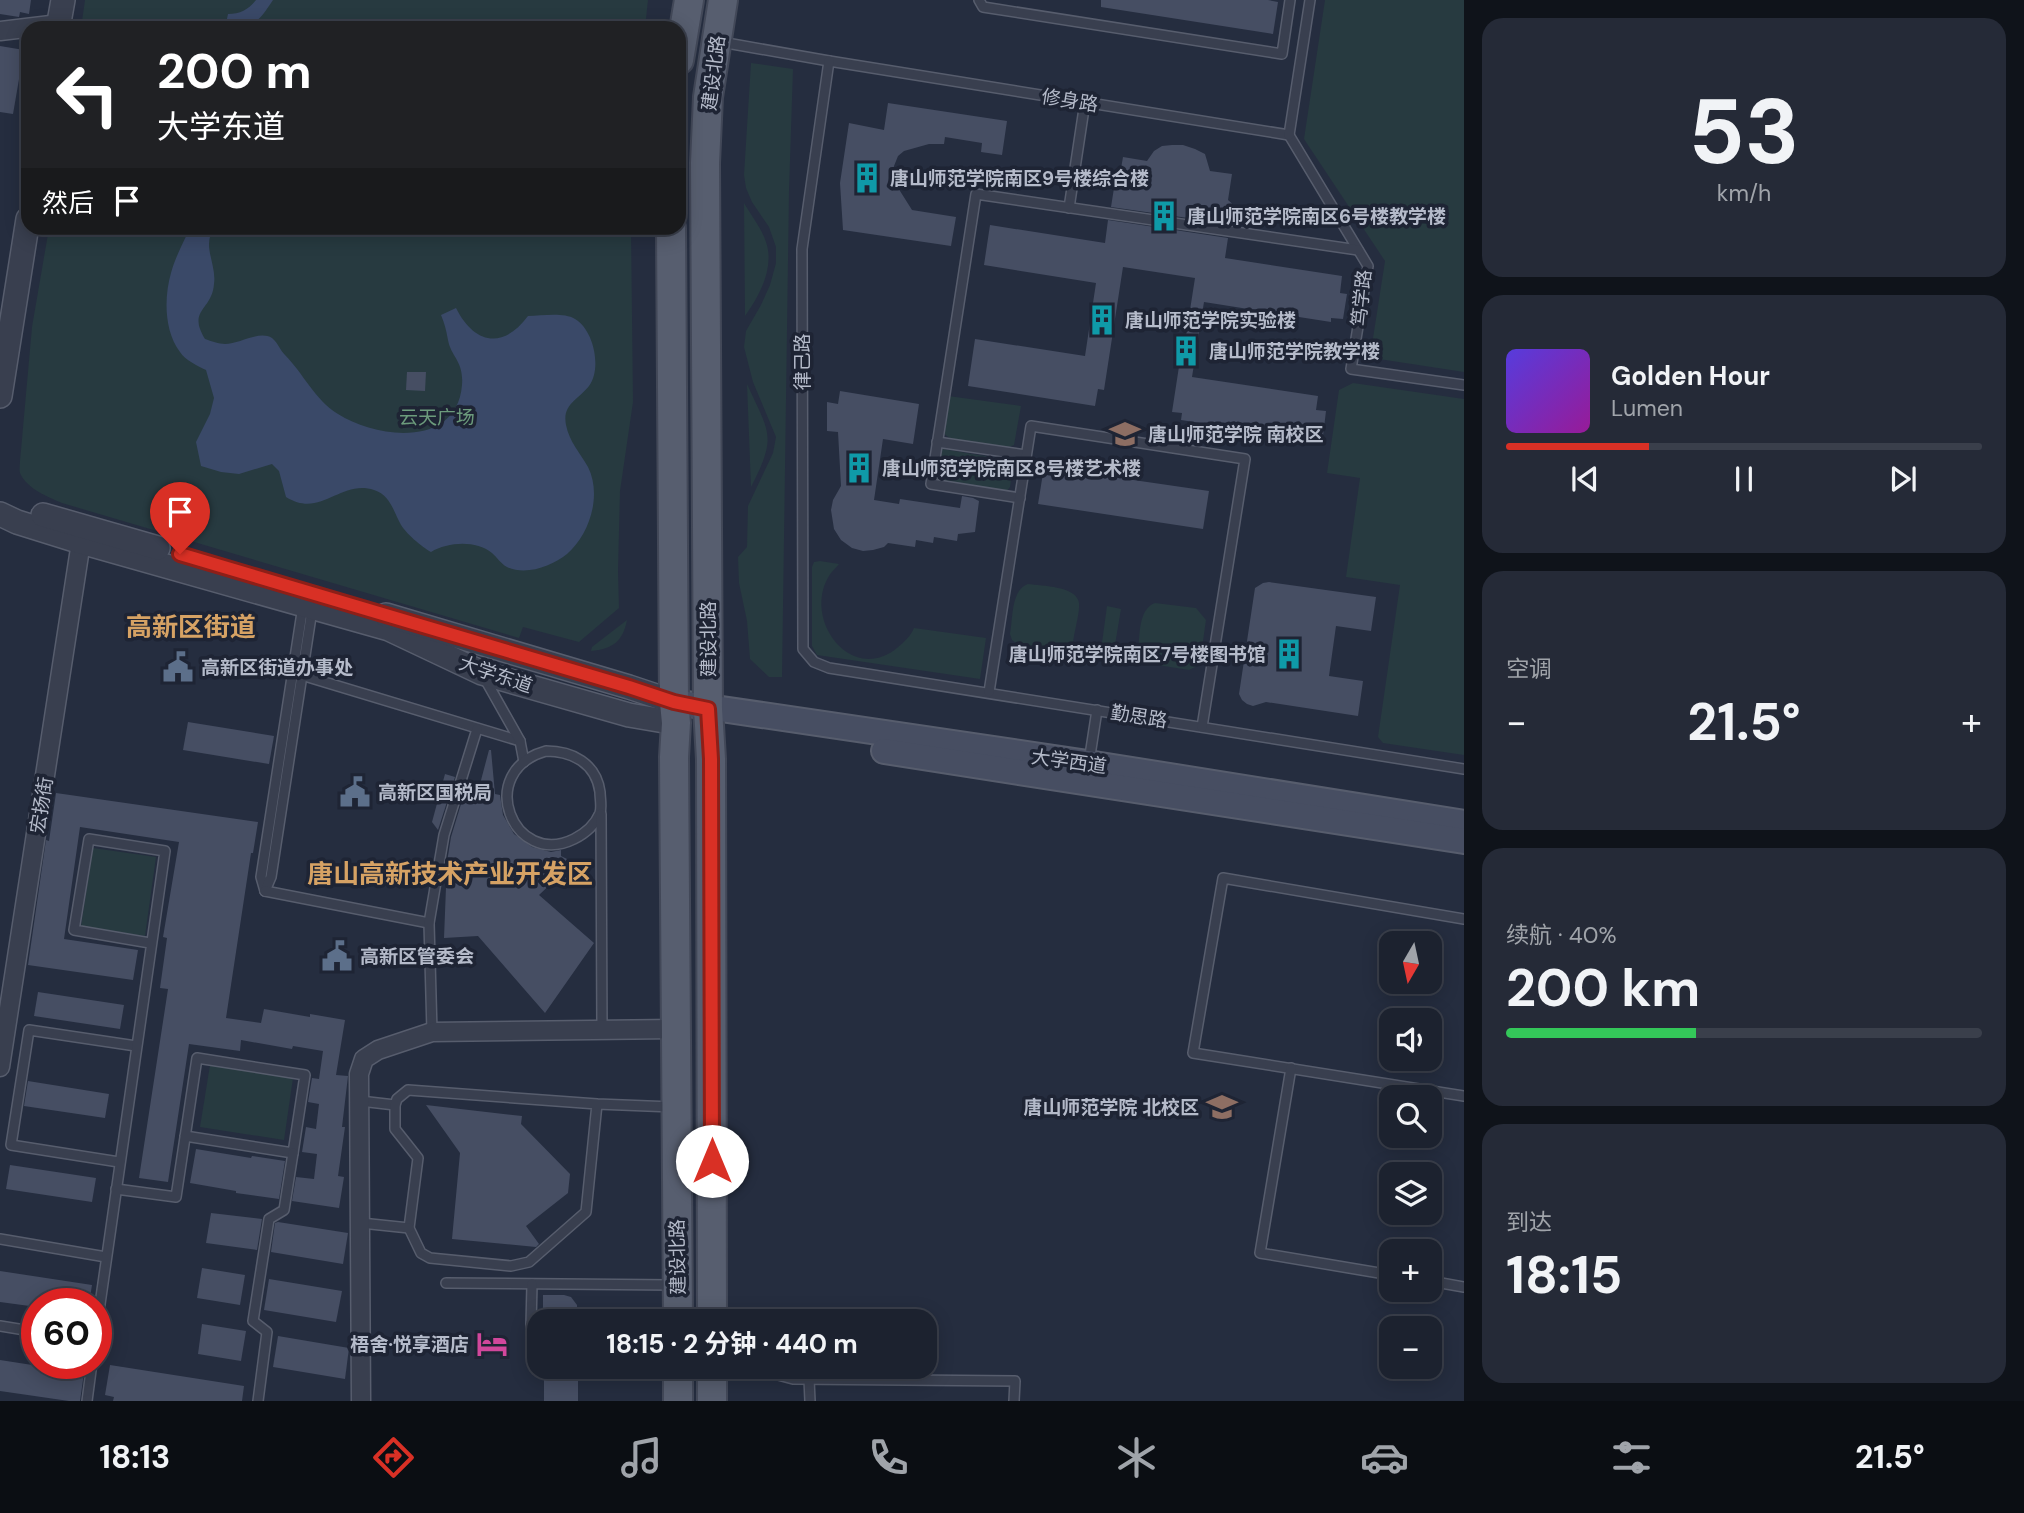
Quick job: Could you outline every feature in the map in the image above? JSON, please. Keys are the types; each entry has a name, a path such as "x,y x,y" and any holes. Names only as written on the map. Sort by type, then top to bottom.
{"main road":[{"name":"建设北路","path":"686,21 689,0"},
{"name":"建设北路","path":"712,1309 705,163 708,97 723,0"},
{"name":"建设北路","path":"671,235 678,1309"},
{"name":"大学西道","path":"675,713 1088,763 1464,823"},
{"name":"大学西道","path":"709,718 754,731 1464,841"},
{"path":"678,1379 678,1401"},
{"path":"712,1379 712,1401"}],"street":[{"path":"60,21 63,0"},
{"path":"0,31 21,29"},
{"path":"0,396 25,235"},
{"name":"大学东道","path":"0,508 48,515 629,687 675,713"},
{"name":"大学东道","path":"0,514 81,542 389,629 482,674 629,715 675,713"},
{"name":"宏扬街","path":"0,1067 81,542"},
{"path":"361,1401 359,1074 365,1059 379,1050 432,1032 675,1029"}],"lane":[{"path":"979,0 983,7 1282,54 1290,0"},
{"path":"1289,135 1310,0"},
{"name":"修身路","path":"716,41 1289,135"},
{"name":"律己路","path":"814,662 803,649 802,249 829,61"},
{"path":"1069,208 1085,102"},
{"name":"笃学路","path":"1289,135 1368,266 1351,369 1464,385"},
{"path":"1020,498 931,484 976,194 1358,250"},
{"path":"989,692 1031,426 1245,459 1202,727"},
{"path":"937,442 1026,455"},
{"path":"307,608 261,877 265,891 429,923"},
{"name":"勤思路","path":"814,662 828,668 1464,769"},
{"path":"297,673 520,741"},
{"path":"482,674 520,741 524,762"},
{"path":"1088,763 1097,709"},
{"path":"432,1032 429,923 443,835 477,729"},
{"path":"600,812 592,826 581,836 567,843 551,845 535,841 522,833 512,821 506,806 506,790 512,775 524,762 533,755 546,751 560,751 584,762 599,785 600,812 602,1029"},
{"path":"102,1288 165,851 89,839 74,930 150,943"},
{"path":"1464,919 1223,878 1193,1053 1464,1096"},
{"path":"119,1162 11,1145 29,1030 136,1046"},
{"path":"116,1189 176,1197 197,1058 304,1075 284,1210 269,1219 253,1321 267,1332 258,1401"},
{"path":"1291,1068 1260,1253 1379,1273"},
{"path":"597,1104 586,1212 529,1262 511,1266 430,1258 421,1252 409,1227 418,1157 395,1129 397,1099 408,1090 675,1107"},
{"path":"360,1101 395,1105"},
{"path":"185,1136 293,1153"},
{"path":"360,1223 409,1227"},
{"path":"0,1239 106,1256"},
{"path":"446,1283 678,1284"},
{"path":"1442,1283 1464,1287"},
{"path":"531,1309 532,1284"},
{"path":"0,1326 21,1329"},
{"path":"87,1401 90,1379"},
{"path":"810,1401 809,1379 1015,1381 1014,1401"}],"green space":[{"path":"85,0 648,0 646,21 82,21"},
{"path":"1325,0 1464,0 1464,372 1379,359 1371,351 1385,261 1304,139"},
{"path":"751,63 793,69 782,677 769,677 750,659 747,621 739,583 738,557 747,547 748,506 773,453 776,437 753,382 744,347 746,331 770,285 776,263 776,247 769,227 752,202 744,175"},
{"path":"744,203 764,237 768,252 764,281 745,316"},
{"name":"云天广场","path":"48,235 631,235 633,402 620,491 619,608 579,642 523,627 519,638 62,503 38,492 20,473 32,327"},
{"path":"1353,383 1464,399 1464,755 1383,743 1378,737 1400,585 1346,577 1360,478 1327,473 1339,390"},
{"path":"747,384 767,435 765,456 751,487"},
{"path":"948,396 1021,406 1014,445 1007,448 951,439 943,433"},
{"path":"942,449 1009,460 1013,466 1010,487 1007,491 940,480 937,477"},
{"path":"814,562 839,564 829,576 822,593 822,611 827,628 836,642 849,653 864,659 880,657 897,648 914,628 986,638 980,679 817,655 812,646 812,567"},
{"path":"1028,584 1066,590 1077,597 1078,617 1073,643 1068,647 1055,651 1047,650 1018,645 1012,640 1010,634 1016,598 1022,587"},
{"path":"1155,603 1196,608 1206,620 1200,662 1195,667 1189,670 1145,663 1139,659 1143,617 1149,606"},
{"path":"1107,606 1121,609 1114,651 1106,657 1101,650"},
{"path":"627,620 616,643 591,651 592,647"},
{"path":"93,848 156,857 145,936 81,926"},
{"path":"210,1065 293,1078 284,1140 200,1127"}],"water":[{"path":"256,0 273,0 256,21 226,21 228,14 244,11"},
{"path":"187,235 211,235 209,244 214,284 209,300 199,316 200,329 205,339 225,344 255,336 272,338 330,408 354,423 373,429 413,432 431,428 446,420 457,405 462,385 461,370 450,346 441,315 456,308 471,329 489,338 509,334 528,316 565,316 582,324 594,350 595,370 589,386 569,407 565,418 570,436 592,478 594,502 587,525 575,546 554,562 530,570 514,570 492,553 470,544 454,544 431,552 406,531 387,499 374,490 362,488 320,502 298,503 286,497 279,471 272,464 239,474 201,466 196,442 210,414 214,398 206,370 180,352 168,324 167,293 177,256"}],"building":[{"path":"0,0 31,0 29,14 20,12 19,17 0,14"},
{"path":"1101,0 1278,2 1273,34 1101,7"},
{"path":"0,46 21,50 21,67 13,114 0,112"},
{"name":"唐山师范学院南区9号楼综合楼","path":"888,103 1007,121 1002,155 981,152 982,143 945,137 944,144 929,144 904,151 898,156 893,174 895,183 912,210 956,217 951,246 843,230 840,183 849,123 884,130"},
{"path":"1183,145 1205,154 1210,171 1232,174 1228,200 1237,208 1232,212 1230,224 1111,207 1123,157 1147,161 1154,151 1162,146"},
{"path":"1108,220 1228,238 1225,258 1342,276 1340,293 1347,294 1343,319 1331,318 1331,322 1204,302 1192,377 1318,396 1316,410 1326,411 1323,436 1311,434 1311,440 1181,420 1182,413 1172,412 1180,360 1174,359 1177,341 1185,342 1195,278 1123,267 1104,390 1098,389 1095,406 968,386 975,339 1085,356 1096,283 984,265 990,225 1105,243"},
{"path":"407,372 426,372 425,391 406,390"},
{"name":"唐山师范学院南区8号楼艺术楼","path":"840,391 919,404 913,444 883,439 874,500 899,504 900,499 960,508 962,496 973,498 979,501 975,532 958,534 957,541 934,537 933,543 916,540 915,547 888,543 884,547 863,551 852,548 841,540 834,529 831,510 841,486 838,432 827,431 827,402 838,404"},
{"path":"1044,467 1209,491 1203,529 1038,504"},
{"name":"唐山师范学院南区7号楼图书馆","path":"1269,582 1376,597 1371,631 1336,626 1329,676 1363,681 1358,716 1266,702 1253,706 1242,700 1239,694 1255,588"},
{"path":"188,722 274,736 269,764 183,750"},
{"path":"489,750 495,794 500,795 503,815 514,834 532,847 551,852 561,850 561,856 573,862 573,874 569,878 557,878 539,895 594,943 545,1013 478,936 444,938 447,862 451,837 468,781 480,784"},
{"path":"445,774 455,777 438,830 432,822"},
{"path":"56,793 258,822 226,1018 261,1023 264,1009 345,1020 336,1075 348,1076 338,1176 344,1177 339,1208 292,1201 296,1177 314,1179 317,1154 302,1152 306,1127 316,1129 319,1104 308,1102 312,1078 319,1079 323,1051 293,1046 292,1049 241,1040 240,1051 189,1044 168,1182 139,1178 168,989 160,988 167,938 163,937 179,842 80,827 64,939 138,950 133,980 28,965 46,840 49,841"},
{"path":"38,992 124,1005 120,1029 34,1016"},
{"path":"28,1081 109,1094 105,1118 24,1106"},
{"path":"426,1105 522,1116 521,1124 570,1174 568,1193 526,1226 539,1244 536,1247 452,1239 460,1153"},
{"path":"196,1149 285,1161 279,1199 190,1183"},
{"path":"10,1165 96,1178 92,1202 6,1189"},
{"path":"211,1213 262,1219 257,1250 206,1243"},
{"path":"275,1223 348,1233 343,1264 271,1252"},
{"path":"202,1268 245,1275 240,1305 197,1298"},
{"path":"0,1271 92,1285 92,1288 21,1288 21,1305 0,1302"},
{"path":"269,1279 342,1291 336,1322 264,1310"},
{"path":"543,1295 571,1297 577,1305 577,1309 543,1309"},
{"path":"202,1324 246,1331 241,1361 198,1354"},
{"path":"278,1336 349,1348 345,1379 273,1367"},
{"path":"0,1360 21,1363 21,1379 83,1379 80,1401 0,1391"},
{"path":"112,1365 244,1386 242,1401 113,1401 114,1397 105,1395 108,1379 112,1379"},
{"path":"544,1379 578,1379 578,1401 544,1401"}],"place":[{"name":"唐山师范学院南区9号楼综合楼","path":"867,178"},
{"name":"唐山师范学院南区6号楼教学楼","path":"1164,216"},
{"name":"唐山师范学院实验楼","path":"1102,320"},
{"name":"唐山师范学院教学楼","path":"1186,351"},
{"name":"唐山师范学院 南校区","path":"1125,434"},
{"name":"唐山师范学院南区8号楼艺术楼","path":"859,468"},
{"name":"唐山师范学院南区7号楼图书馆","path":"1289,654"},
{"name":"高新区街道办事处","path":"178,667"},
{"name":"高新区国税局","path":"355,792"},
{"name":"高新区管委会","path":"337,956"},
{"name":"唐山师范学院 北校区","path":"1222,1107"},
{"name":"梧舍·悦享酒店","path":"492,1344"}],"district":[{"name":"高新区街道","path":"191,627"},
{"name":"唐山高新技术产业开发区","path":"450,874"}],"route":[{"path":"180,554 674,702 708,709 711,759 712,1161"}]}
